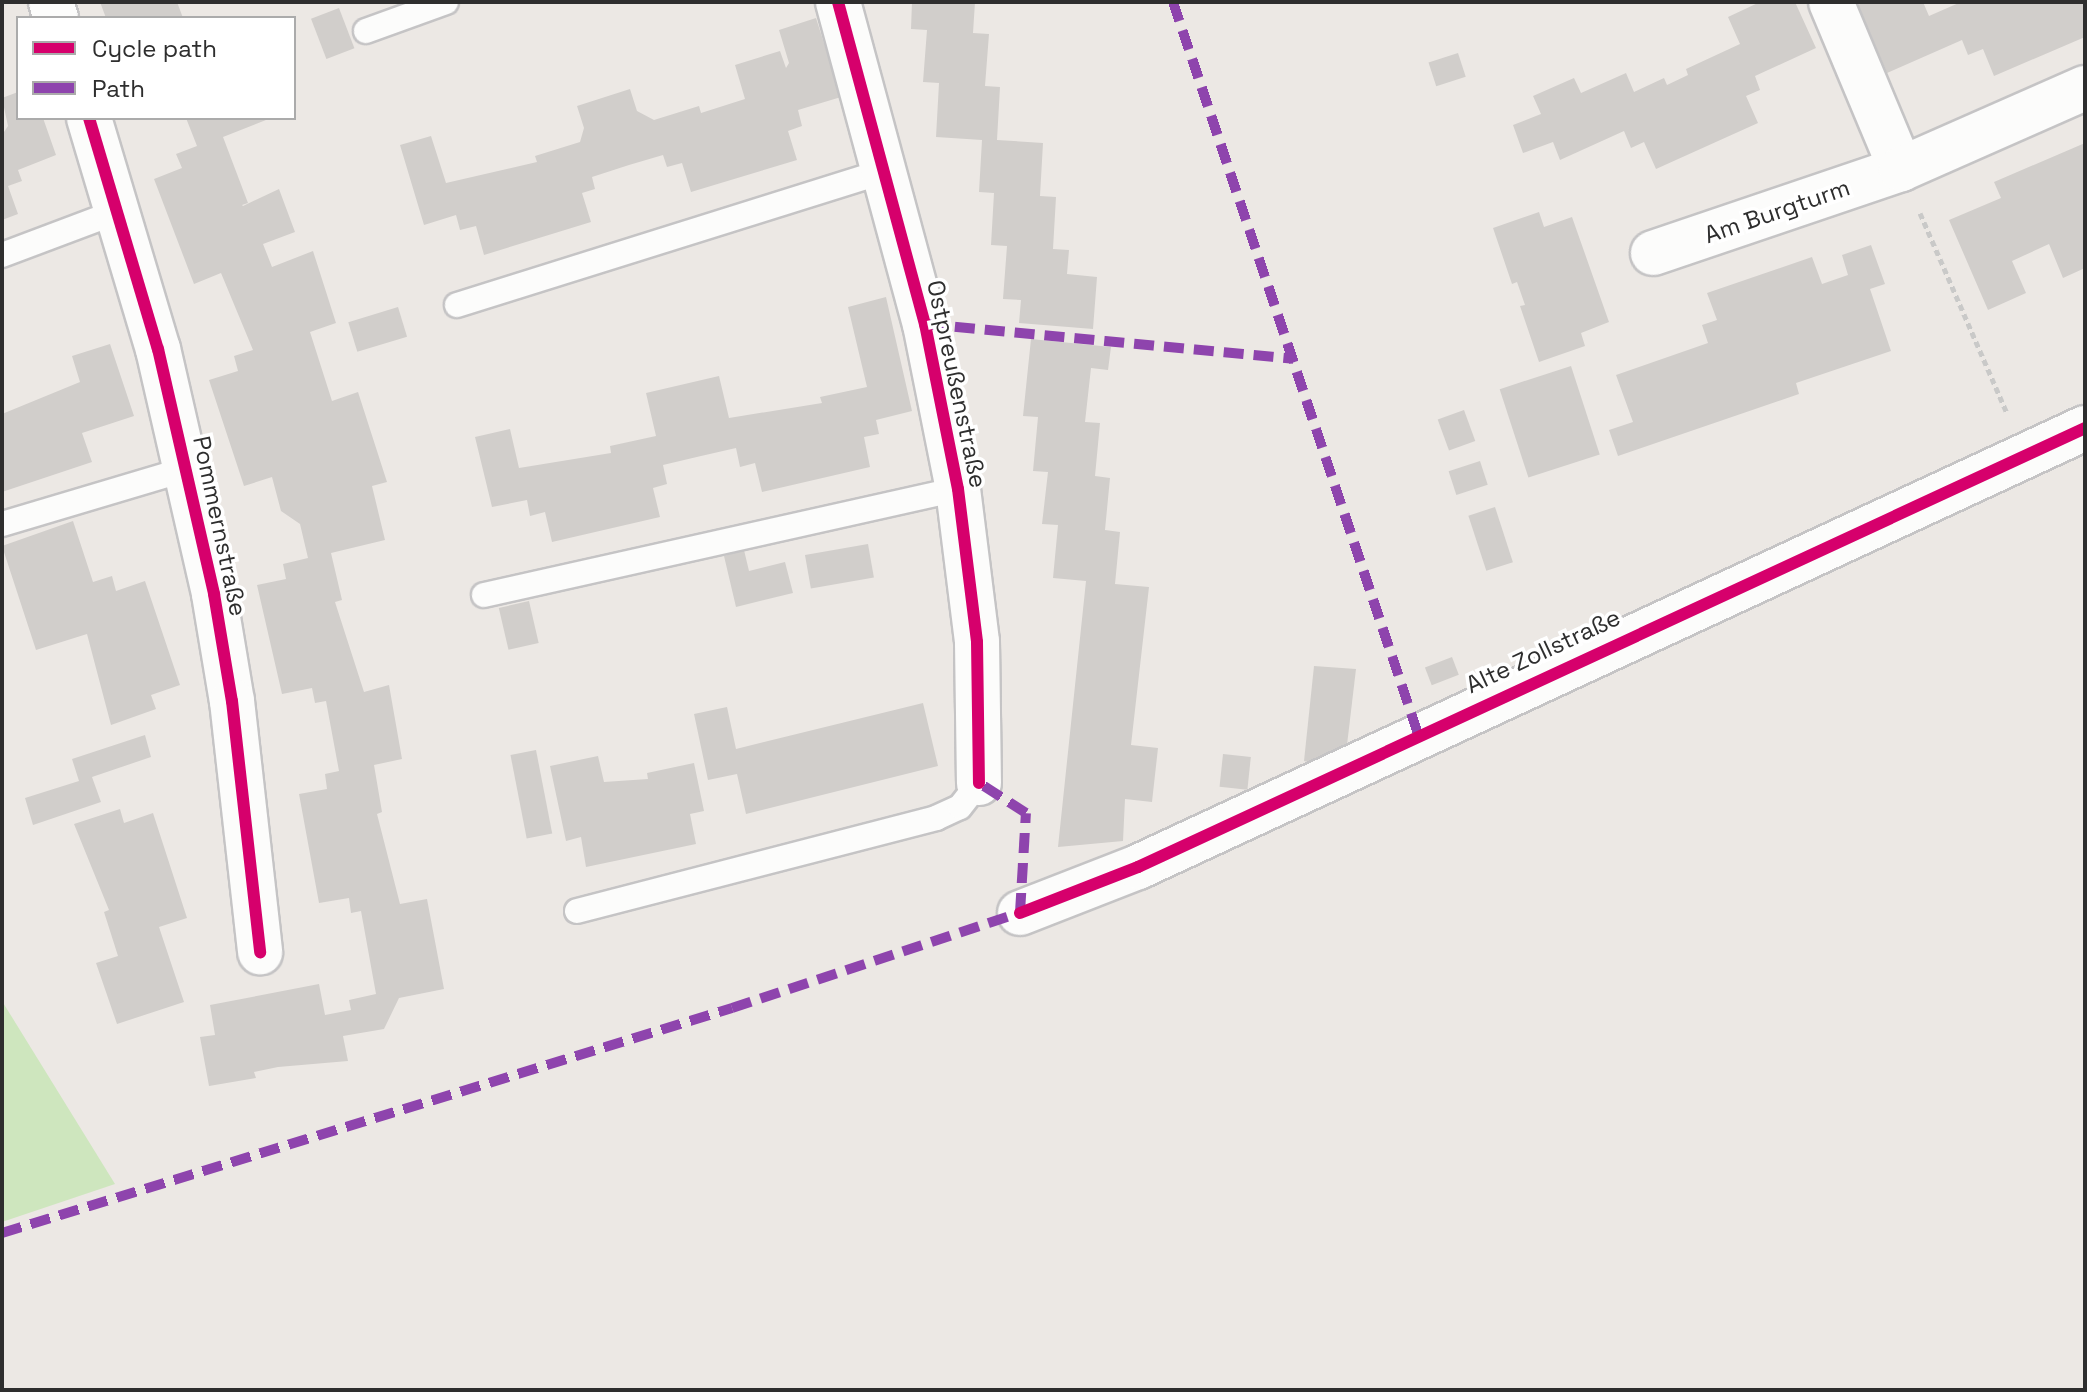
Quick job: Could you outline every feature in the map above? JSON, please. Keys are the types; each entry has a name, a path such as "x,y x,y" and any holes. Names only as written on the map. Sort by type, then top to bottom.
{"street":[{"name":"Ostpreußenstraße","path":"838,2 925,324 958,489 978,655 979,783"},
{"path":"1831,2 1901,169"},
{"name":"Am Burgturm","path":"1653,253 1901,169 2085,88"},
{"name":"Pommernstraße","path":"90,120 119,211 187,469 232,701 260,952"},
{"name":"Alte Zollstraße","path":"1020,913 1138,867 2085,428"}],"lane":[{"path":"366,31 446,2"},
{"path":"457,305 884,171"},
{"path":"2,255 119,211"},
{"name":"Pommernstraße","path":"2,524 187,469"},
{"name":"Ostpreußenstraße","path":"484,595 958,489"},
{"name":"Ostpreußenstraße","path":"577,911 936,818 960,807 979,783"}],"path":[{"path":"1901,169 2025,455"}],"green space":[{"path":"2,1001 115,1184 2,1222"}],"building":[{"path":"100,2 177,2 182,16 105,16"},
{"path":"912,2 975,2 973,33 989,34 985,86 1000,87 997,140 1043,143 1040,196 1056,197 1053,249 1069,250 1067,274 1097,277 1093,329 1019,323 1021,300 1003,299 1007,246 991,245 994,193 979,192 982,140 936,137 939,83 923,82 927,30 911,29"},
{"path":"1760,2 1795,2 1816,48 1755,76 1760,90 1746,96 1758,123 1656,169 1644,142 1631,148 1624,131 1560,160 1553,142 1523,153 1513,125 1541,114 1533,96 1574,78 1581,93 1626,73 1634,92 1664,78 1667,85 1688,75 1686,69 1740,44 1728,17"},
{"path":"1864,2 1923,2 1929,16 1961,2 2084,2 2085,37 1994,76 1983,49 1968,55 1962,40 1887,73 1858,5"},
{"path":"339,8 354,48 326,59 311,19"},
{"path":"816,18 841,97 798,110 802,126 788,131 797,160 691,192 682,163 667,167 663,155 629,165 592,177 595,189 582,193 591,222 484,255 476,226 460,230 456,215 424,225 400,145 431,136 446,183 537,162 535,156 580,142 584,128 577,106 630,89 637,111 654,120 699,106 701,113 745,99 735,65 780,51 786,68 789,63 779,30"},
{"path":"1458,53 1466,77 1436,86 1429,63"},
{"path":"16,93 16,120 44,120 56,155 18,170 22,181 8,186 18,214 2,220 2,135 8,126 2,98"},
{"path":"187,120 266,120 223,137 248,203 242,205 243,206 279,189 295,232 263,244 272,267 313,251 336,323 310,332 332,401 358,392 387,482 372,486 385,540 331,553 342,600 335,602 364,692 389,685 402,759 374,765 382,812 377,814 400,904 427,899 444,989 399,998 384,1029 343,1036 348,1061 278,1067 254,1072 256,1078 209,1086 200,1037 215,1035 210,1005 319,984 325,1015 351,1010 349,1000 376,994 361,911 351,913 349,898 319,903 299,794 327,789 325,774 339,771 326,701 315,703 312,688 282,694 257,585 286,579 283,564 308,558 300,524 281,511 272,477 244,486 209,380 238,371 234,356 253,350 221,273 194,284 154,179 182,168 176,154 197,146"},
{"path":"2085,143 2085,268 2063,278 2049,244 2012,261 2026,293 1988,310 1949,220 2001,198 1994,182"},
{"path":"1539,212 1544,227 1572,217 1609,322 1581,333 1585,346 1539,362 1520,306 1525,305 1517,282 1512,284 1493,228"},
{"path":"1871,245 1885,284 1870,289 1891,351 1796,383 1799,394 1618,456 1609,430 1633,422 1616,375 1708,343 1702,325 1717,320 1707,293 1812,257 1822,284 1848,275 1842,255"},
{"path":"886,297 912,411 876,420 879,434 864,437 870,467 762,492 755,463 740,467 736,448 701,456 663,465 667,484 653,488 660,517 552,542 545,512 530,516 527,500 492,507 475,437 510,429 519,468 611,453 610,446 656,436 646,393 719,376 729,418 822,403 820,397 867,387 848,307"},
{"path":"398,307 407,337 357,352 348,322"},
{"path":"1031,339 1111,347 1108,370 1091,368 1085,422 1100,423 1095,476 1110,478 1105,530 1120,532 1115,584 1149,587 1131,745 1158,748 1152,802 1125,799 1123,841 1058,847 1086,581 1053,578 1058,525 1042,524 1048,472 1033,471 1038,417 1023,416"},
{"path":"110,344 134,416 82,433 92,462 2,492 2,414 80,382 72,356"},
{"path":"1571,366 1600,454 1528,478 1500,389"},
{"path":"1464,410 1475,441 1449,451 1438,420"},
{"path":"1480,461 1488,485 1456,495 1449,471"},
{"path":"1495,507 1513,562 1486,571 1468,516"},
{"path":"73,521 93,582 112,576 116,591 145,581 180,685 151,695 156,709 111,725 87,634 36,650 2,546"},
{"path":"868,544 874,577 811,589 805,555"},
{"path":"744,550 749,571 785,562 793,593 736,607 724,556"},
{"path":"529,601 539,643 508,650 499,608"},
{"path":"1452,657 1459,675 1432,685 1425,667"},
{"path":"1314,666 1356,669 1347,745 1308,762 1304,761"},
{"path":"923,703 938,766 746,814 737,774 708,780 694,714 727,707 736,749"},
{"path":"145,735 151,757 92,777 101,802 33,825 25,798 79,781 72,759"},
{"path":"536,750 552,833 527,838 510,755"},
{"path":"1223,754 1251,757 1247,790 1220,787"},
{"path":"598,756 604,782 648,779 647,773 694,763 704,811 690,814 696,844 586,867 581,837 566,841 550,766"},
{"path":"120,809 124,823 153,813 187,918 159,927 184,1002 117,1024 96,963 118,956 104,912 109,910 74,824"}],"marked path":[{"path":"1173,2 1418,734"},
{"path":"925,324 1293,359"},
{"path":"2,1233 732,1008 1020,913 1026,813 979,783"}],"cycle path":[{"path":"838,2 925,324 958,489 977,642 979,783"},
{"path":"90,120 158,349 214,594 232,701 260,952"},
{"path":"1020,913 1138,867 2085,428"}]}
